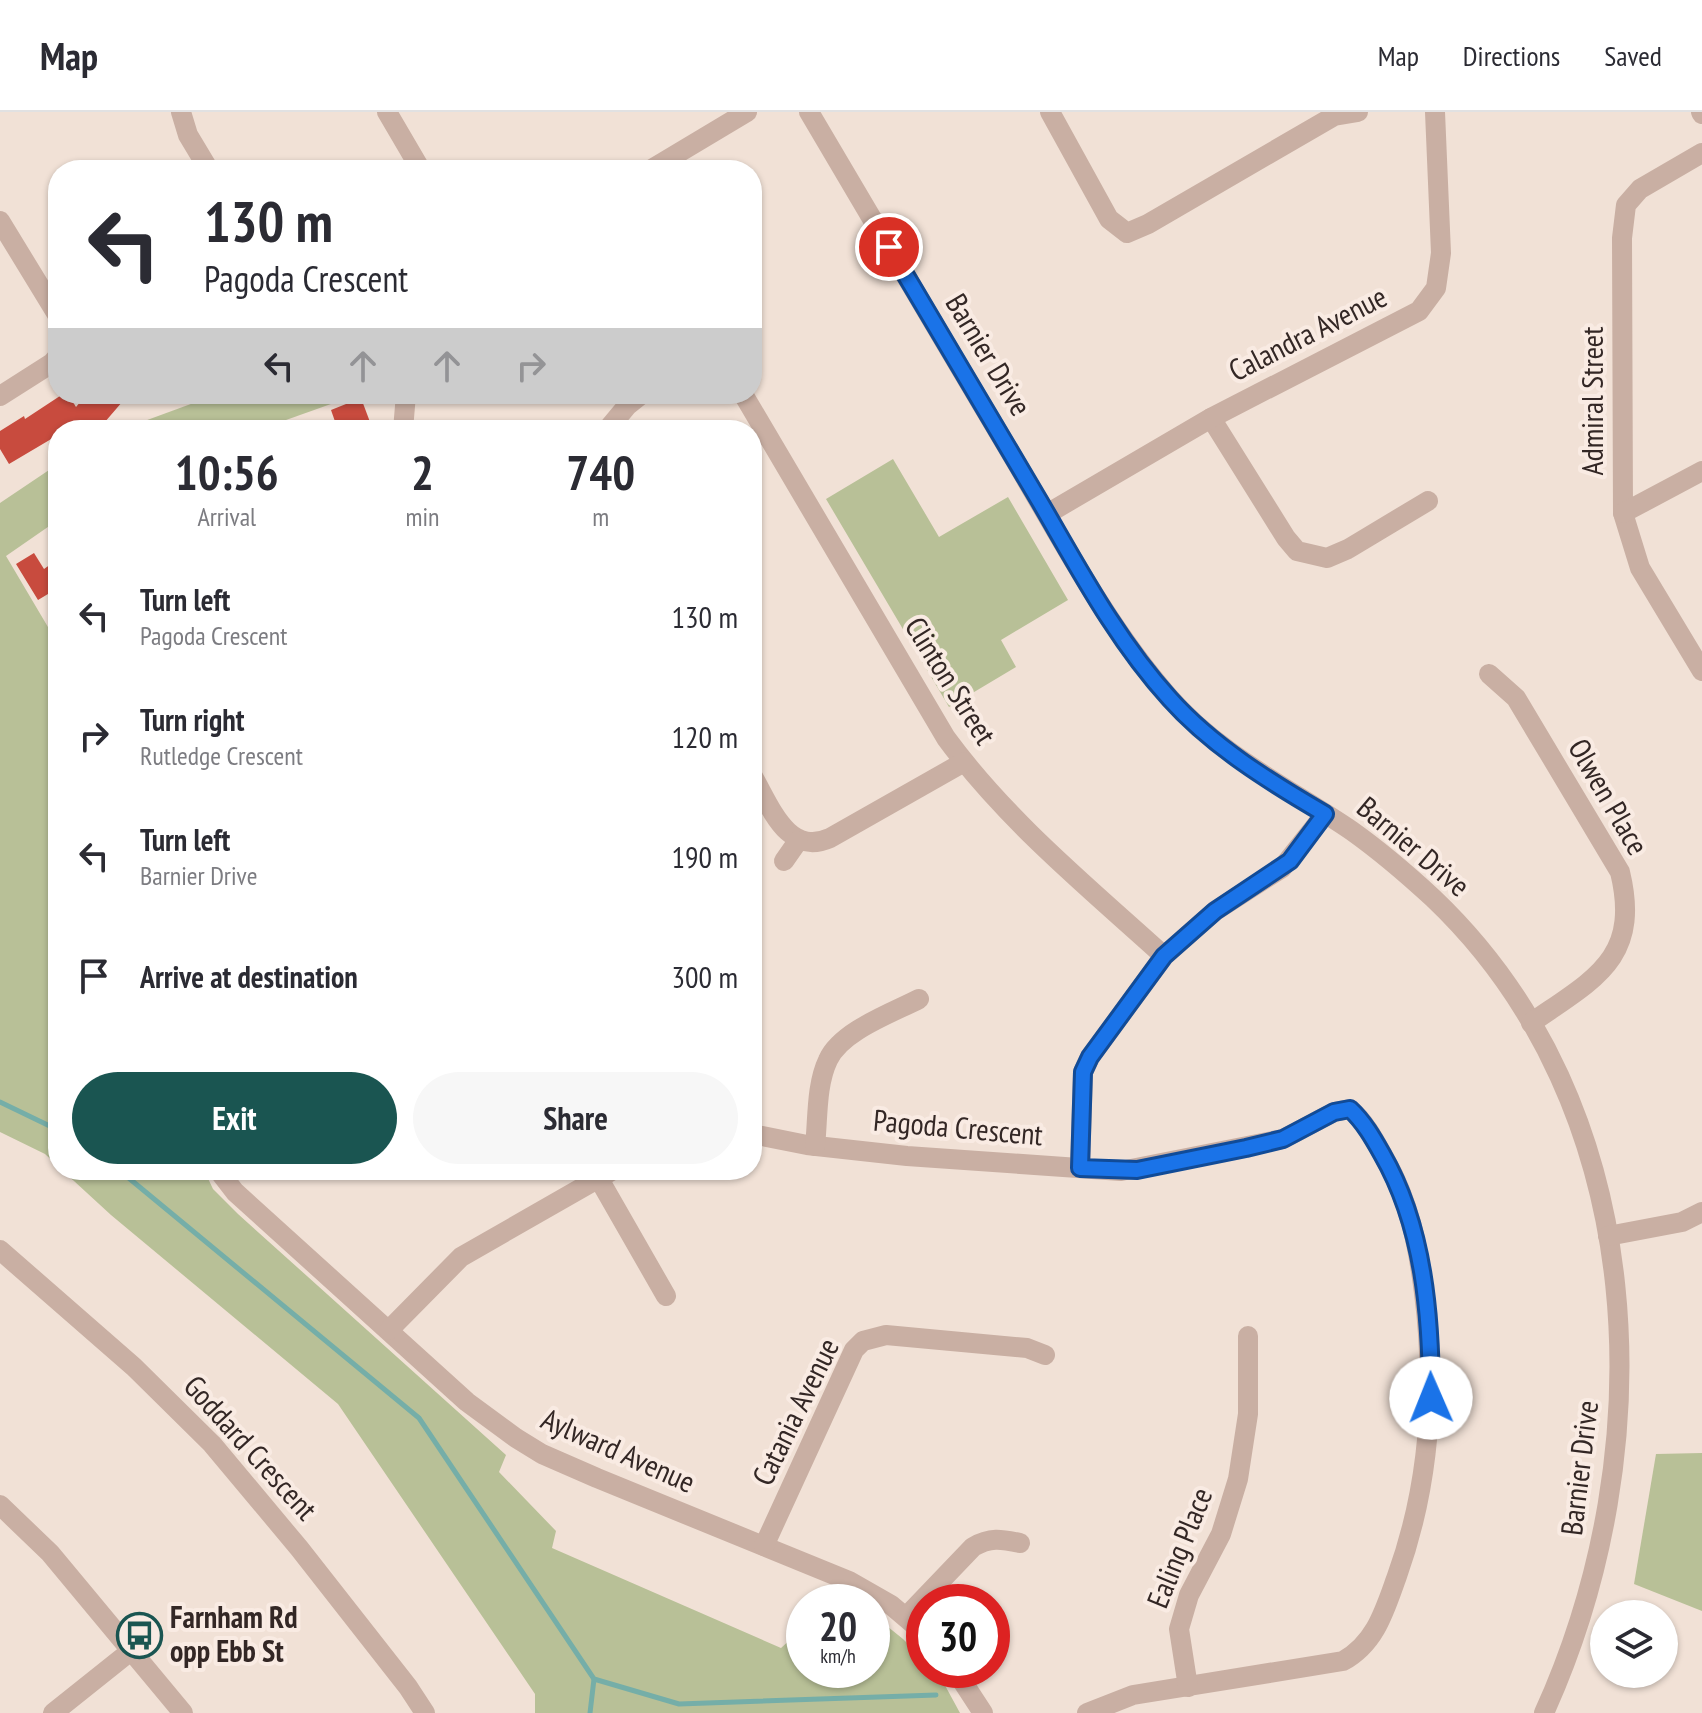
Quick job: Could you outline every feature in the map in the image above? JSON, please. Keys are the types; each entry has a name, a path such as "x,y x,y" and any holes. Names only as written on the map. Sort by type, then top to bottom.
{"street":[{"path":"181,112 188,135 203,160"},
{"path":"387,112 415,160"},
{"path":"667,160 747,112"},
{"name":"Barnier Drive","path":"809,112 1125,641 1170,699 1233,755 1384,856 1445,910 1493,966 1531,1023 1562,1081 1580,1126 1608,1236 1617,1294 1620,1363 1614,1476 1600,1555 1572,1649 1544,1713"},
{"path":"1050,112 1109,219 1127,233 1148,224 1334,116 1358,112"},
{"name":"Calandra Avenue","path":"1047,514 1211,418 1419,311 1436,288 1441,253 1435,112"},
{"name":"Admiral Street","path":"1702,153 1640,189 1626,205 1622,238 1623,513 1640,568 1702,671"},
{"path":"0,221 48,300"},
{"path":"0,396 48,366"},
{"path":"615,420 630,404"},
{"path":"1211,418 1297,551 1327,558 1348,549 1428,501"},
{"name":"Clinton Street","path":"762,426 946,738 964,762 1033,836 1164,956"},
{"path":"1623,513 1702,471"},
{"name":"Olwen Place","path":"1489,674 1516,698 1620,872 1627,901 1615,956 1596,976 1531,1023"},
{"path":"762,792 781,823 798,841 813,844 830,838 964,762"},
{"path":"1080,1168 1083,1072 1098,1046 1164,956 1215,911 1290,861 1325,814"},
{"path":"784,861 798,841"},
{"path":"815,1146 822,1077 836,1048 851,1034 919,999"},
{"name":"Pagoda Crescent","path":"762,1136 815,1146 1137,1170 1283,1139 1334,1112 1350,1109 1361,1119 1401,1188 1420,1259 1429,1336 1431,1407 1415,1512 1404,1557 1379,1624 1368,1643 1357,1654 1343,1661 1128,1696 1087,1713"},
{"name":"Aylward Avenue","path":"226,1180 235,1192 493,1423 542,1454 849,1581 906,1617"},
{"path":"389,1330 461,1257 596,1180"},
{"path":"609,1180 666,1296"},
{"path":"1608,1236 1682,1222 1702,1212"},
{"name":"Goddard Crescent","path":"0,1250 134,1367 212,1444 299,1548 425,1713"},
{"name":"Catania Avenue","path":"764,1546 854,1350 863,1341 886,1335 907,1335 1027,1348 1045,1355"},
{"name":"Ealing Place","path":"1188,1687 1179,1629 1189,1595 1221,1534 1238,1479 1248,1414 1248,1336"},
{"path":"0,1505 50,1553 183,1713"},
{"path":"938,1584 973,1547 985,1540 998,1538 1020,1543"},
{"path":"53,1713 132,1650"},
{"path":"967,1688 983,1713"}],"green space":[{"path":"191,404 331,404 286,420 147,420"},
{"path":"893,459 939,537 1008,497 1068,600 1001,640 1016,667 949,707 826,499"},
{"path":"48,471 48,527 6,556 48,627 48,1157 0,1132 0,503"},
{"path":"73,1180 209,1180 213,1189 238,1214 506,1455 499,1472 556,1531 552,1548 781,1648 786,1643 786,1688 890,1688 890,1629 906,1642 906,1688 946,1688 960,1713 535,1713 535,1694 338,1404"},
{"path":"1702,1453 1702,1611 1634,1584 1656,1454"}],"building":[{"path":"48,404 74,404 76,407 79,404 120,404 107,420 48,420 48,441 9,464 0,449 0,431 24,416 25,419"},
{"path":"346,404 363,404 369,420 334,420 331,410"},
{"path":"34,553 44,569 48,566 48,594 38,600 16,564"}],"waterway":[{"path":"0,1102 48,1125"},
{"path":"131,1180 419,1418 594,1679 679,1704 936,1695"},
{"path":"590,1713 594,1679"}],"place":[{"name":"Farnham Rd opp Ebb St","path":"139,1635"}],"route":[{"path":"889,247 1109,617 1141,663 1170,699 1215,741 1295,797 1325,814 1290,861 1215,911 1164,956 1090,1057 1083,1072 1080,1168 1137,1170 1246,1148 1299,1133 1334,1112 1350,1109 1361,1119 1379,1147 1401,1188 1410,1213 1420,1259 1429,1336 1431,1398"}]}
